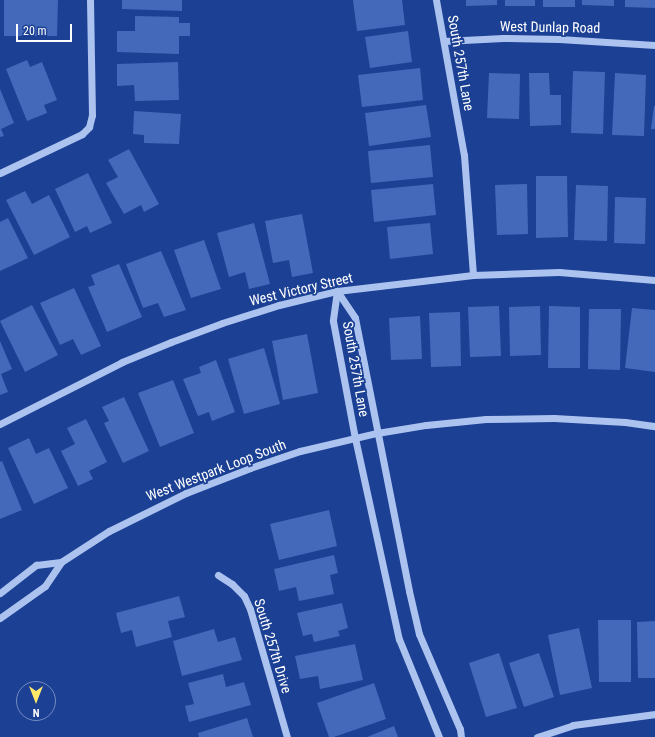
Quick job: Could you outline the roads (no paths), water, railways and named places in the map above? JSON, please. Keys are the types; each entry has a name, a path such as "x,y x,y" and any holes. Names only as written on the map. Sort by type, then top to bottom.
{"street":[{"path":"0,173 82,134 89,128 92,115 90,0"},
{"name":"South 257th Lane","path":"436,0 464,155 473,275"},
{"name":"West Dunlap Road","path":"444,41 503,38 559,39 655,45"},
{"name":"West Victory Street","path":"0,424 122,362 171,342 222,322 279,305 337,291 473,275 559,272 655,280"},
{"name":"South 257th Lane","path":"337,291 355,318 377,433 419,634 460,728 461,737"},
{"name":"South 257th Lane","path":"337,291 333,321 355,438 399,639 439,737"},
{"name":"West Westpark Loop South","path":"61,562 109,531 186,493 250,468 300,451 355,438 377,433 460,421 507,418 590,419 655,426"},
{"path":"0,593 36,565 61,562"},
{"path":"0,618 45,586 61,562"},
{"name":"South 257th Drive","path":"218,575 232,584 244,596 250,609 287,737"},
{"path":"537,737 573,725 655,714"}]}
